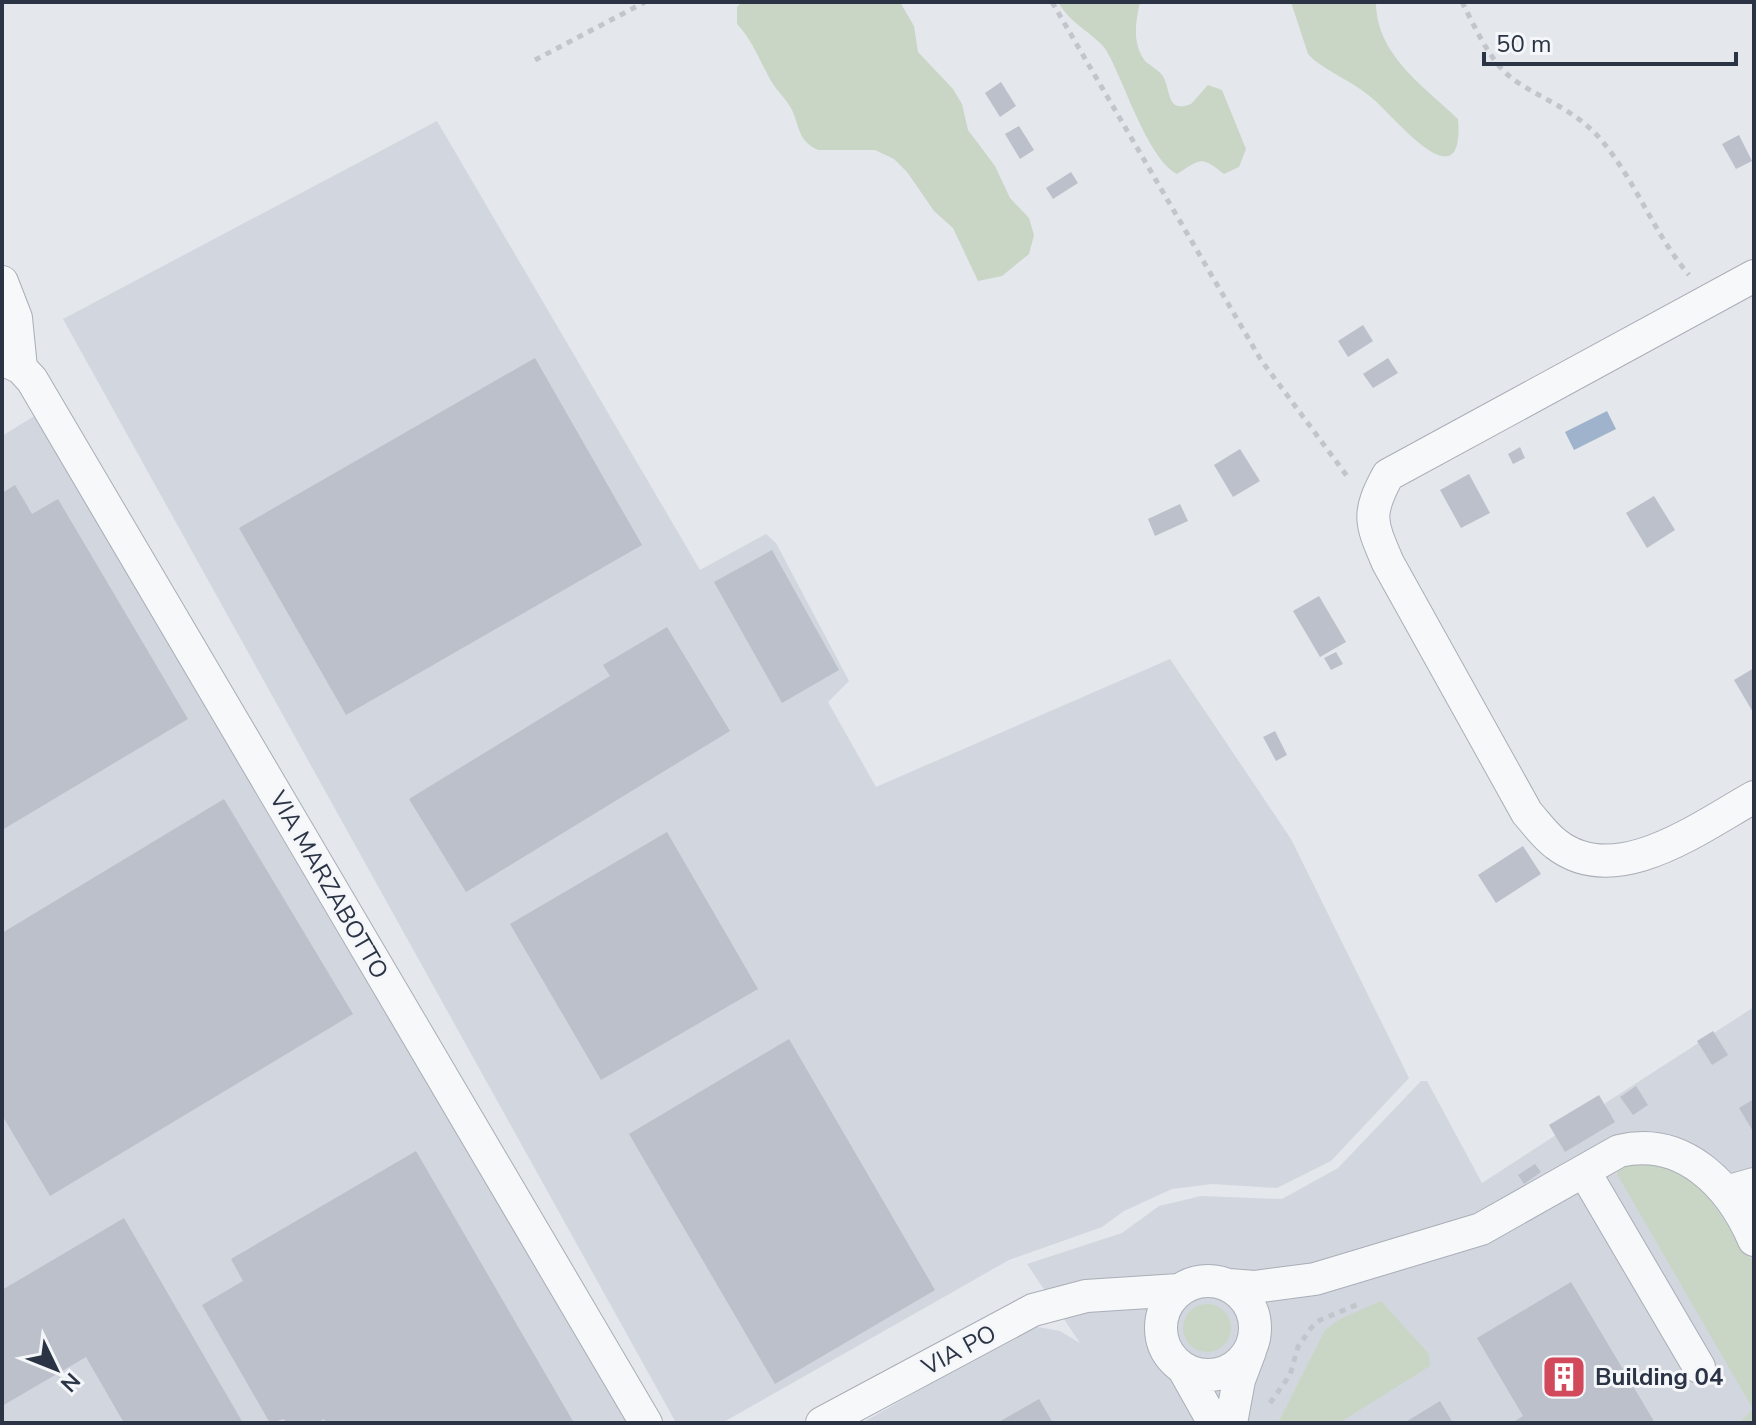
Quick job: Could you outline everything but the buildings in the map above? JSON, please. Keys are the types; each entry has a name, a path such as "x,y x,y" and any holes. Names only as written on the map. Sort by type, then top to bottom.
{"street":[{"path":"1754,276 1388,475 1372,504 1371,523 1388,563 1527,813 1557,846 1594,860 1627,861 1677,840 1754,797"},
{"path":"2,282 16,318 12,364"},
{"name":"VIA MARZABOTTO","path":"12,364 32,380 646,1423"},
{"path":"1161,1339 1161,1321 1167,1304 1179,1290 1196,1282 1254,1287 1315,1279 1481,1229 1619,1151 1643,1146 1676,1153 1740,1188 1754,1240"},
{"path":"1584,1171 1699,1367"},
{"path":"1102,1294 1138,1312 1161,1339 1169,1356 1183,1368 1201,1375 1220,1374 1252,1344 1289,1292 1315,1279"},
{"path":"1229,1285 1251,1310 1252,1344 1239,1380 1231,1423"},
{"name":"VIA PO","path":"822,1423 1033,1310 1061,1300 1102,1294 1179,1290"},
{"path":"1183,1368 1214,1423"}],"path":[{"path":"535,60 645,2"},
{"path":"1052,2 1261,360 1353,484 1372,504"},
{"path":"1462,2 1487,48 1515,81 1564,107 1602,140 1621,166 1665,246 1711,300"},
{"path":"1267,1412 1290,1375 1298,1347 1311,1328 1320,1320 1361,1303"}],"shaded area":[{"path":"437,121 700,570 766,534 776,543 849,681 828,702 876,787 1170,659 1291,839 1409,1078 1331,1161 1277,1188 1212,1184 1172,1189 1124,1211 1102,1227 1009,1260 722,1423 675,1421 63,319"},
{"path":"39,413 638,1423 2,1423 2,436"},
{"path":"1754,1007 1754,1423 862,1423 1032,1326 1060,1331 1080,1343 1027,1264 1122,1233 1159,1206 1201,1196 1282,1199 1338,1168 1421,1081 1427,1081 1482,1183"}],"green space":[{"path":"742,2 900,2 914,26 918,52 953,89 962,104 968,130 995,166 1010,198 1029,218 1034,235 1029,254 1002,276 978,281 953,228 934,211 894,159 875,150 818,150 811,146 800,133 790,106 737,24 737,7"},
{"path":"1058,2 1140,2 1136,37 1143,58 1162,75 1170,98 1177,106 1191,104 1208,85 1222,90 1246,149 1239,167 1224,174 1200,161 1177,174 1166,165 1146,136 1106,50"},
{"path":"1291,2 1376,2 1378,21 1393,54 1458,119 1457,144 1450,155 1439,155 1425,148 1365,93 1314,60 1308,54"},
{"path":"1647,1157 1680,1171 1706,1194 1754,1264 1754,1423 1739,1423 1753,1409 1617,1174 1625,1161"},
{"path":"1381,1301 1429,1354 1430,1366 1339,1423 1278,1423 1325,1330 1340,1319"},
{"path":"1207,1304 1224,1311 1231,1328 1224,1345 1207,1352 1190,1345 1183,1328 1190,1311"}],"water":[{"path":"1607,411 1616,429 1574,450 1565,432"}],"place":[{"name":"Building 04","path":"1564,1377"}]}
